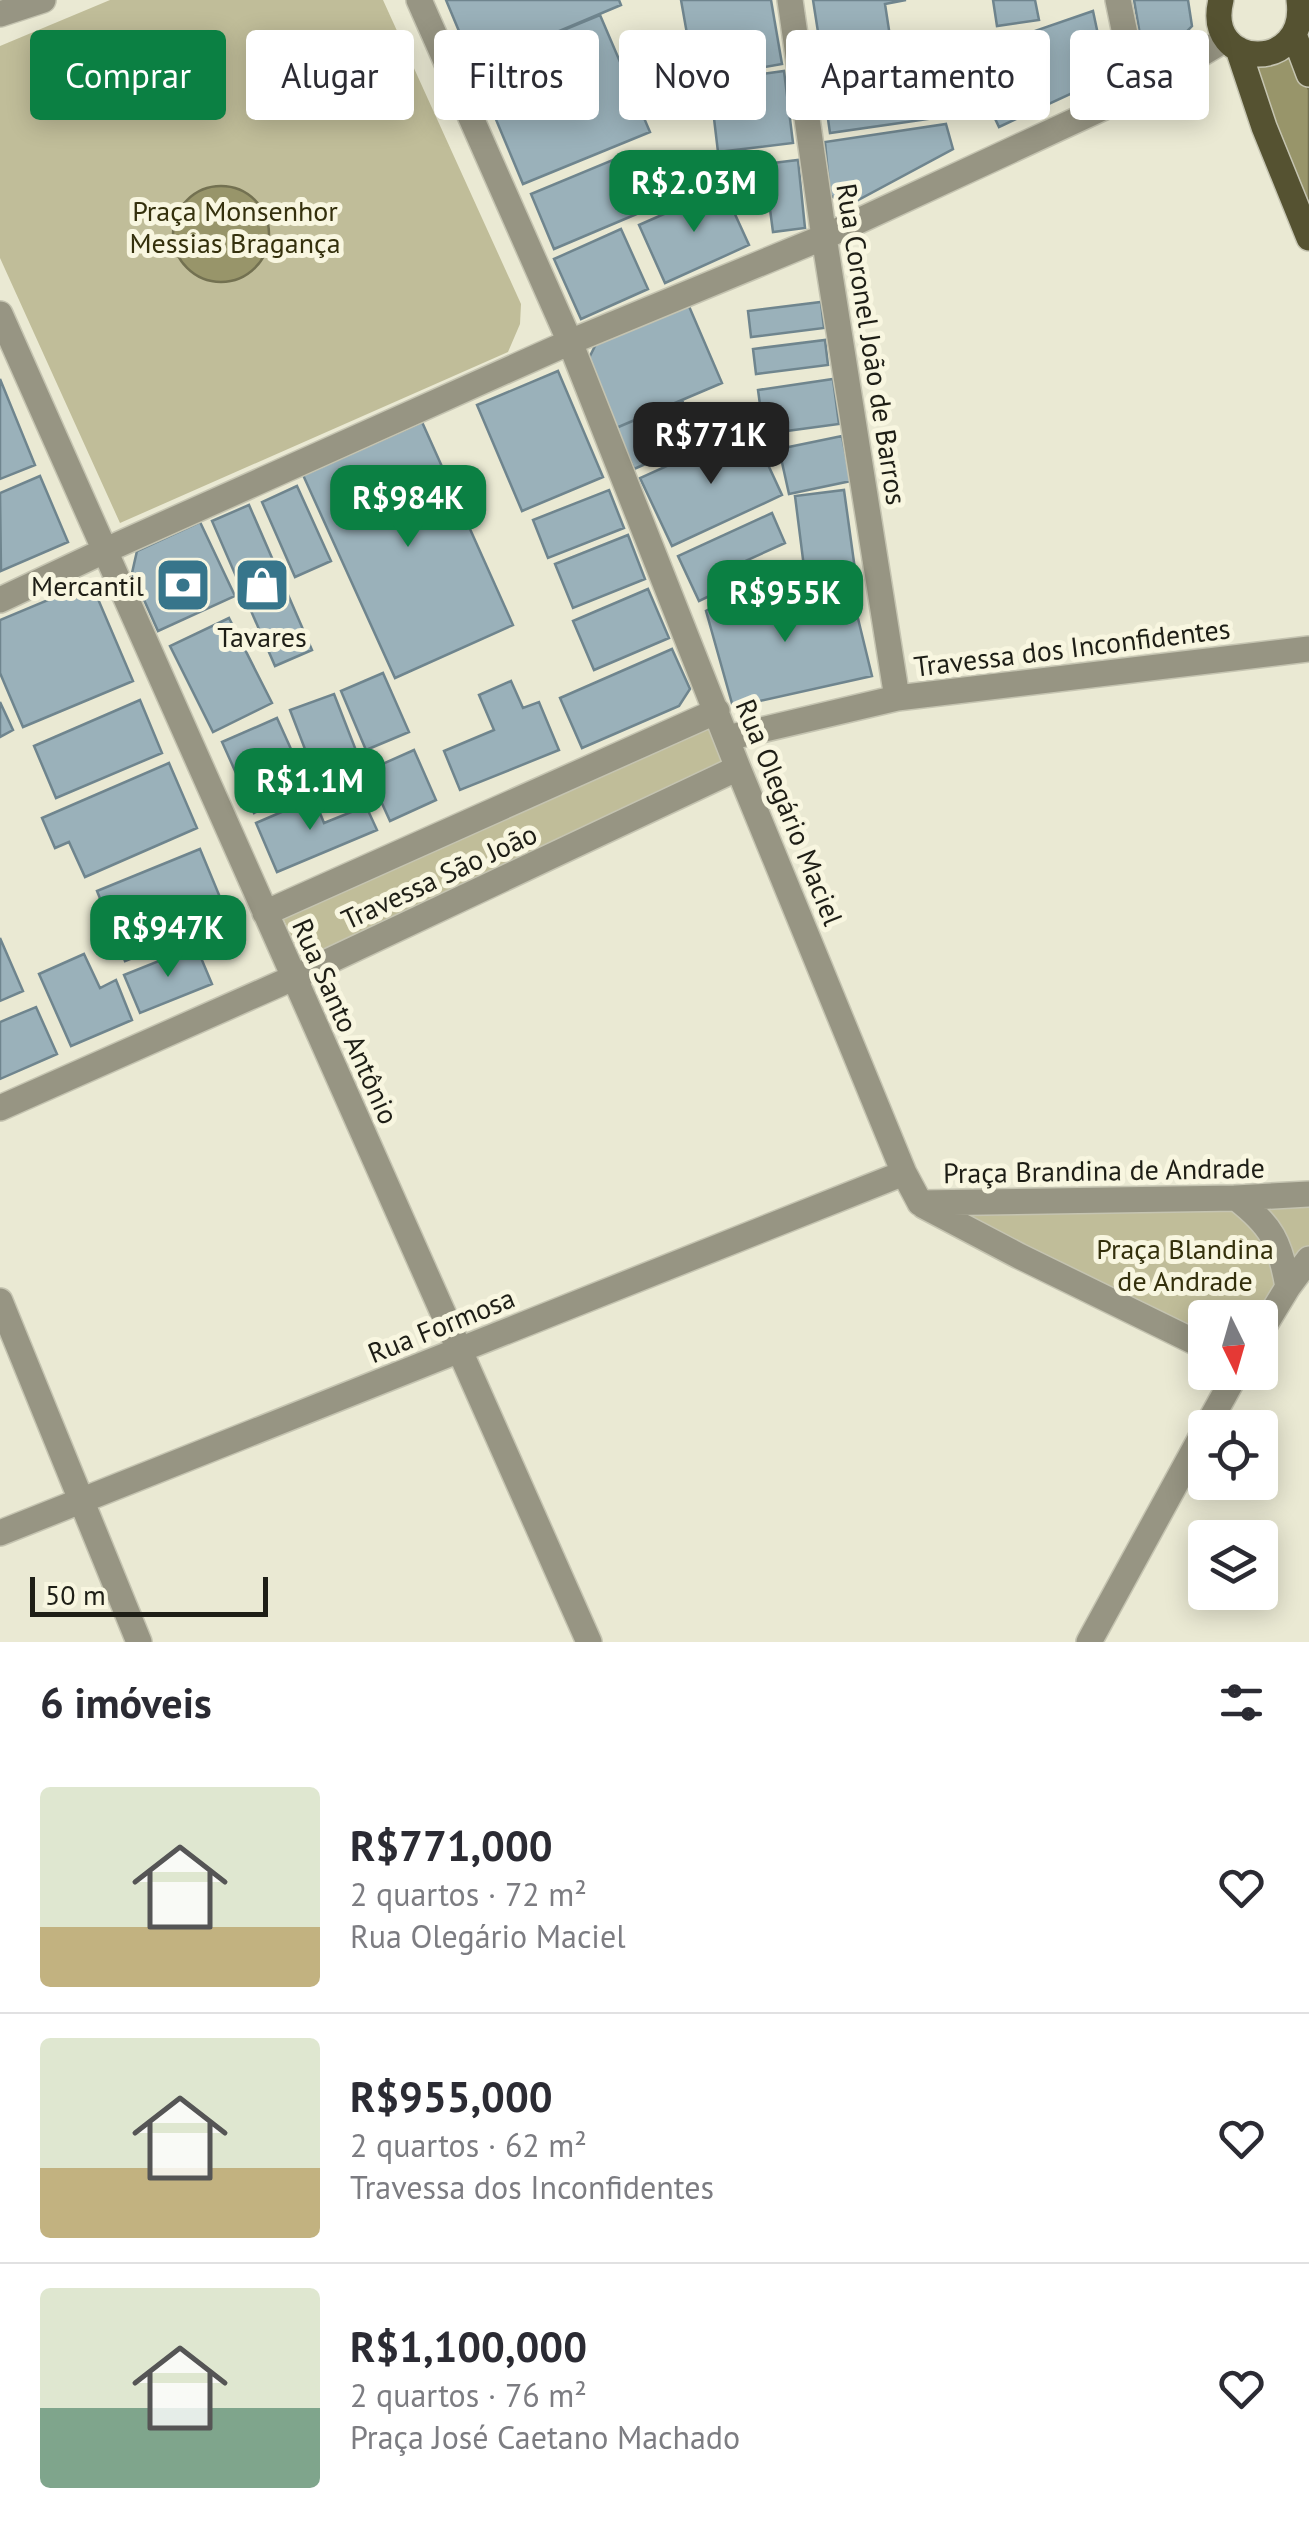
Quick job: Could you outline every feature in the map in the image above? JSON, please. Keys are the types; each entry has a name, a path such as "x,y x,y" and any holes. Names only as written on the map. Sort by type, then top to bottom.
{"main road":[{"path":"1220,0 1218,15 1309,238"},
{"path":"1232,44 1252,55 1283,48 1300,25 1299,0"},
{"path":"1294,37 1309,74"}],"street":[{"path":"0,14 43,0"},
{"name":"Rua Olegário Maciel","path":"419,0 570,342 738,768 904,1173 920,1203"},
{"name":"Rua Coronel João de Barros","path":"790,0 897,698"},
{"path":"1118,0 1124,30"},
{"path":"1209,56 1232,44"},
{"path":"0,600 570,342 824,237 1077,120"},
{"name":"Rua Santo Antônio","path":"0,314 588,1642"},
{"name":"Travessa dos Inconfidentes","path":"727,738 897,698 1309,649"},
{"path":"265,913 717,711"},
{"name":"Travessa São João","path":"0,1108 293,978 738,768"},
{"name":"Rua Formosa","path":"0,1533 904,1173"},
{"name":"Praça Brandina de Andrade","path":"920,1203 1309,1194"},
{"path":"1236,1198 1260,1217 1271,1233 1284,1262 1288,1286"},
{"name":"Praça Brandina de Andrade","path":"920,1203 1188,1340"},
{"path":"1278,1303 1309,1258"},
{"path":"0,1301 139,1642"},
{"path":"1089,1642 1188,1462"}],"green space":[{"name":"Praça Monsenhor Messias Bragança","path":"110,0 383,0 397,30 246,30 246,120 414,120 414,68 434,120 437,120 521,304 520,324 508,352 120,523 0,258 0,46 30,33 30,120 226,120 226,30 38,30"},
{"path":"709,723 728,765 302,959 283,918"},
{"path":"1309,1203 1309,1245 1293,1266 1261,1206"},
{"name":"Praça Blandina de Andrade","path":"1233,1207 1256,1225 1282,1287 1273,1300 1188,1300 1188,1332 940,1209"}],"shaded area":[{"path":"1293,49 1309,90 1309,210 1250,63"},
{"path":"221,186 239,190 255,200 265,216 269,234 265,252 255,268 239,278 221,282 203,278 187,268 177,252 173,234 177,216 187,200 203,190"}],"building":[{"path":"446,0 619,0 621,5 562,30 459,30"},
{"path":"681,0 771,0 782,64 766,67 766,30 686,30"},
{"path":"813,0 906,0 885,4 889,30 818,30"},
{"path":"993,0 1035,0 1039,20 997,26"},
{"path":"1134,0 1188,0 1192,26 1188,30 1139,30"},
{"path":"1093,11 1097,30 1070,30 1070,94 1050,103 1050,30 1038,30"},
{"path":"600,15 619,59 619,120 645,120 650,132 523,184 496,120 599,120 599,30 564,30"},
{"path":"784,71 786,120 790,120 793,143 718,152 714,120 766,120 766,74"},
{"path":"828,120 921,120 830,133"},
{"path":"996,120 1014,120 999,127"},
{"path":"946,124 953,149 847,206 830,195 825,142"},
{"path":"615,159 639,213 554,249 531,194"},
{"path":"798,160 805,228 773,232 764,164"},
{"path":"723,188 749,245 665,283 639,225"},
{"path":"621,229 648,289 581,319 554,259"},
{"path":"821,302 824,328 751,337 748,311"},
{"path":"688,304 722,383 616,428 587,362 596,344"},
{"path":"825,340 828,365 756,374 753,349"},
{"path":"558,371 603,477 522,511 477,405"},
{"path":"0,379 35,465 0,479"},
{"path":"833,379 839,424 764,434 758,390"},
{"path":"682,400 698,441 634,469 616,428"},
{"path":"422,422 513,625 395,678 303,475"},
{"path":"751,428 782,495 672,546 640,478"},
{"path":"842,436 851,481 789,494 779,449"},
{"path":"40,476 68,542 1,571 0,493"},
{"path":"297,486 331,561 295,577 262,502"},
{"path":"609,490 624,528 548,558 533,520"},
{"path":"844,490 857,584 807,591 795,496"},
{"name":"Tavares","path":"249,505 312,650 275,666 212,521"},
{"path":"772,513 785,543 732,567 739,582 699,601 678,556"},
{"name":"Mercantil","path":"200,522 235,596 158,631 132,573 137,551"},
{"path":"628,535 645,579 573,608 555,564"},
{"path":"771,577 779,610 853,598 872,676 733,707 706,611"},
{"path":"648,589 669,638 594,670 573,621"},
{"path":"67,592 98,599 133,681 23,727 0,673 0,620"},
{"path":"229,618 272,703 213,732 170,646"},
{"path":"672,649 690,689 679,706 582,748 560,698"},
{"path":"383,673 409,732 366,750 341,691"},
{"path":"511,681 523,708 539,702 559,750 460,790 444,751 494,730 479,695"},
{"path":"334,694 357,753 313,770 290,710"},
{"path":"140,700 162,753 56,798 34,746"},
{"path":"0,702 13,730 0,737"},
{"path":"277,718 309,789 254,813 222,742"},
{"path":"414,750 436,800 390,821 375,788 332,808 324,790"},
{"path":"169,763 197,828 85,877 69,842 55,848 42,818"},
{"path":"314,798 324,823 366,806 377,830 277,872 256,823"},
{"path":"200,849 229,919 125,961 97,891"},
{"path":"0,938 23,991 0,1001"},
{"path":"196,946 212,984 140,1013 124,975"},
{"path":"84,954 100,988 116,980 132,1020 71,1046 39,974"},
{"path":"36,1007 57,1054 0,1079 0,1022"}],"place":[{"name":"Mercantil","path":"183,585"},
{"name":"Tavares","path":"262,585"}]}
